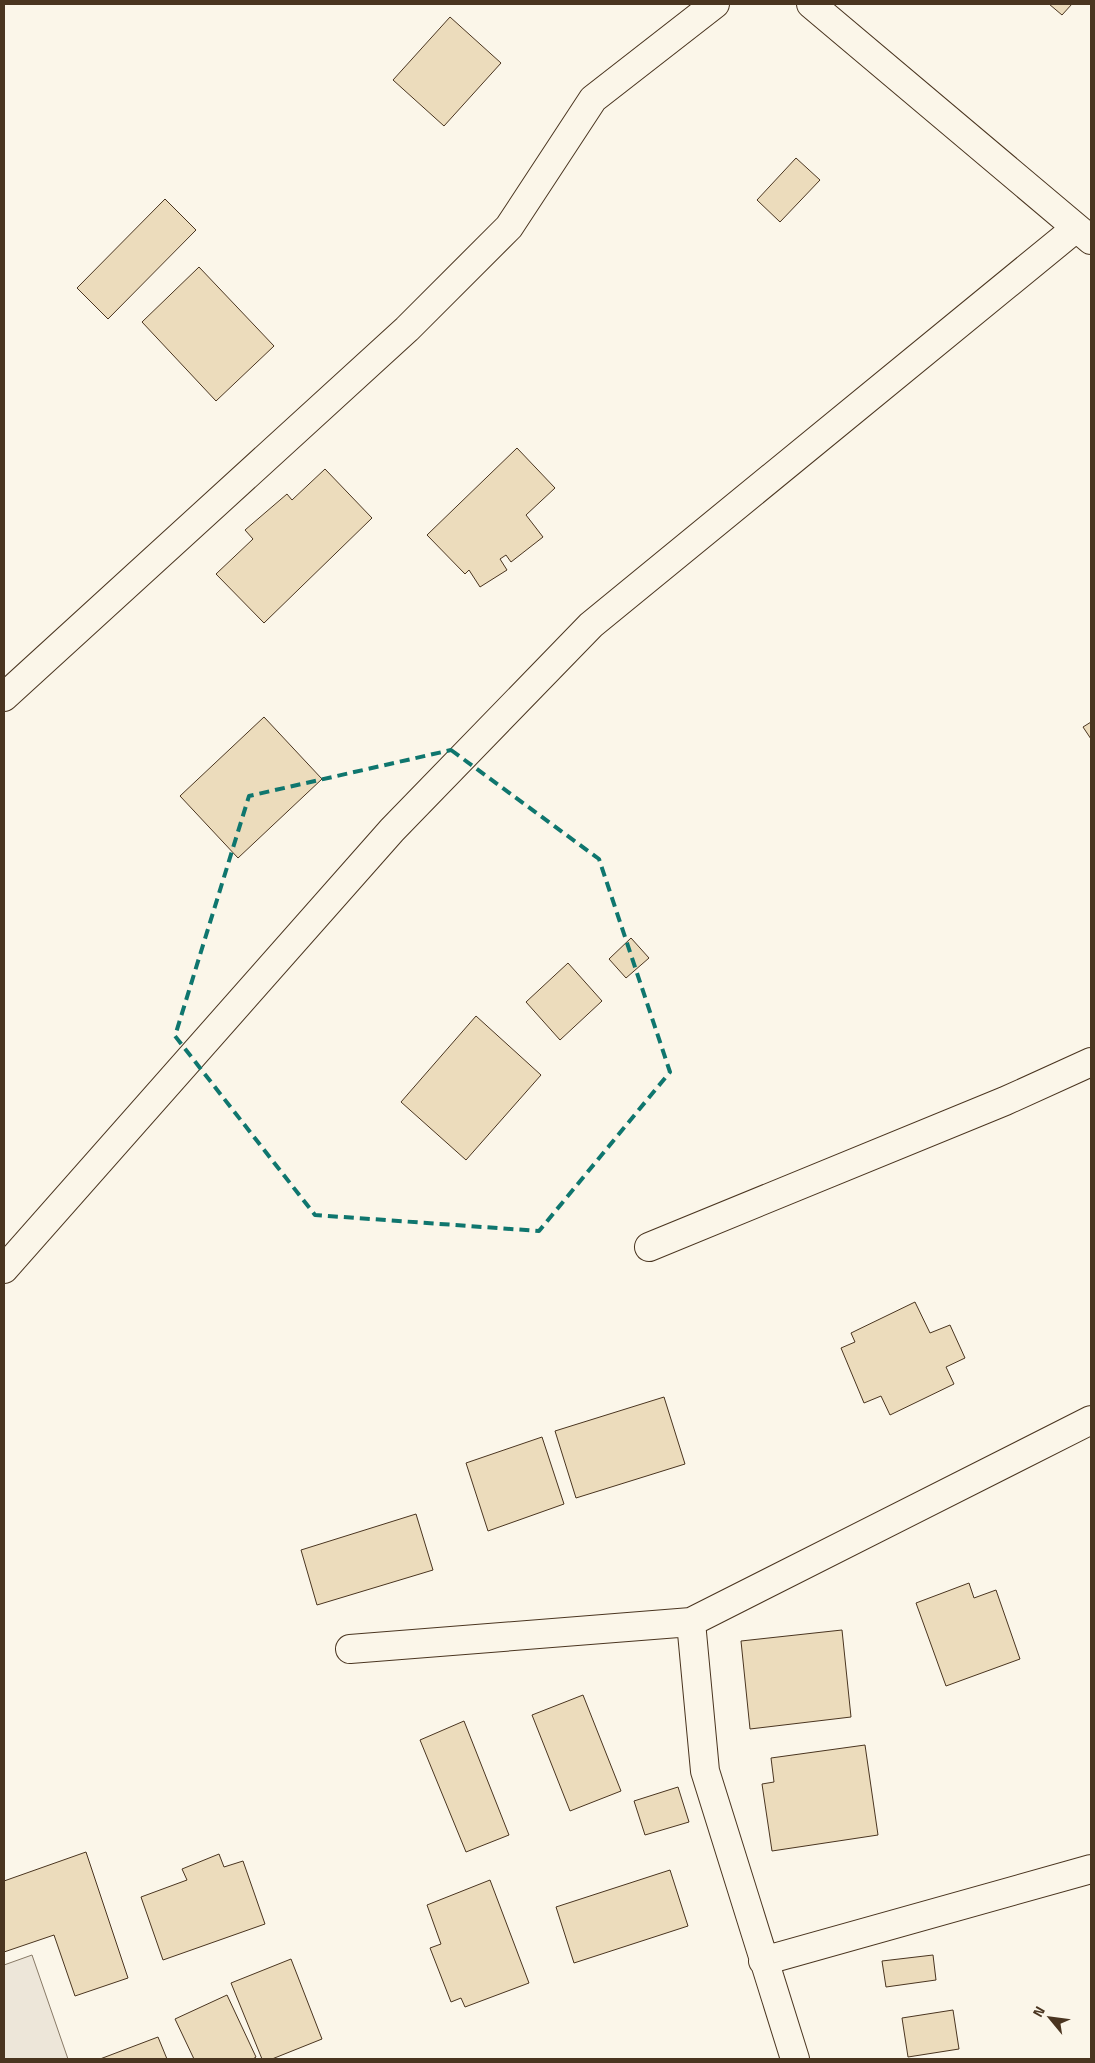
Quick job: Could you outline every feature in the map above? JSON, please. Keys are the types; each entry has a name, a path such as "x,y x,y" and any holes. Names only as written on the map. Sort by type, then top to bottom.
{"street":[{"path":"4,697 407,329 509,227 593,98 715,4"},
{"path":"4,1268 392,830 591,624 1084,234 811,4"},
{"path":"649,1248 1005,1101 1091,1062"},
{"path":"350,1649 691,1622 1091,1420"},
{"path":"691,1622 705,1771 794,2059"},
{"path":"763,1961 1091,1869"}],"highlighted area":[{"path":"451,750 599,859 670,1072 539,1231 315,1215 175,1036 249,796"}],"shaded area":[{"path":"32,1955 68,2059 4,2059 4,1965"}],"building":[{"path":"1049,4 1072,4 1062,15"},
{"path":"450,17 501,63 444,126 393,80"},
{"path":"796,158 820,180 780,222 757,200"},
{"path":"165,199 196,230 108,319 77,288"},
{"path":"199,267 274,346 216,401 142,322"},
{"path":"517,448 555,488 526,515 543,537 511,562 506,555 500,559 507,570 480,587 469,570 465,574 427,535"},
{"path":"325,469 372,518 264,623 216,574 253,539 245,530 287,494 292,500"},
{"path":"264,717 322,779 238,858 180,796"},
{"path":"1091,722 1091,739 1083,727"},
{"path":"631,938 649,958 626,978 609,959"},
{"path":"568,963 602,1001 560,1040 526,1002"},
{"path":"476,1016 541,1075 466,1160 401,1102"},
{"path":"915,1302 930,1333 950,1325 965,1358 946,1367 954,1384 890,1415 881,1396 864,1403 841,1348 855,1342 851,1333"},
{"path":"664,1397 685,1464 576,1498 555,1431"},
{"path":"542,1437 564,1504 488,1531 466,1463"},
{"path":"416,1514 433,1570 317,1605 301,1550"},
{"path":"969,1583 974,1598 996,1590 1020,1659 946,1686 916,1603"},
{"path":"842,1630 851,1717 750,1729 741,1641"},
{"path":"583,1695 621,1791 570,1811 532,1715"},
{"path":"464,1721 509,1835 466,1852 420,1740"},
{"path":"865,1745 878,1835 772,1851 762,1784 774,1782 771,1758"},
{"path":"678,1787 689,1822 645,1835 634,1801"},
{"path":"86,1852 128,1978 75,1996 54,1935 4,1952 4,1881"},
{"path":"219,1854 224,1867 243,1861 265,1924 163,1960 141,1897 187,1880 182,1869"},
{"path":"670,1870 688,1926 574,1963 556,1907"},
{"path":"490,1880 529,1983 465,2007 461,1998 451,2002 430,1948 441,1944 427,1905"},
{"path":"933,1955 936,1980 886,1987 882,1961"},
{"path":"291,1959 322,2039 272,2059 262,2059 231,1983"},
{"path":"227,1995 256,2057 253,2059 194,2059 175,2019"},
{"path":"953,2010 959,2049 908,2057 902,2018"},
{"path":"158,2037 167,2059 100,2059"}]}
